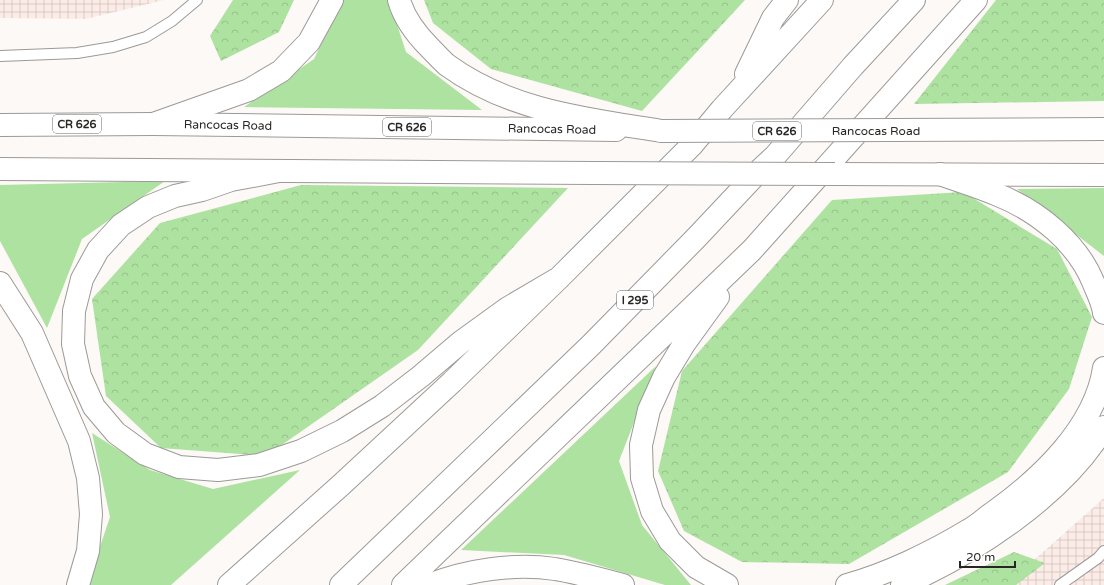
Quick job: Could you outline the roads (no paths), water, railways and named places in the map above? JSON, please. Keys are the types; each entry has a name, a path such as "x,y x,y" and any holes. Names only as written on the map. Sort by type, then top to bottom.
{"main road":[{"path":"153,124 249,90 281,71 309,42 332,0"},
{"path":"399,0 401,8 421,39 446,64 475,84 508,98 543,110 580,118 661,131"},
{"path":"736,95 773,18 787,0"},
{"path":"229,585 341,485 452,382 559,278 692,145 822,0"},
{"name":"I 295","path":"341,585 537,398 697,237 775,156 853,66 914,0"},
{"path":"403,585 752,250 976,0"},
{"name":"Rancocas Road","path":"0,125 153,124 661,131 1104,129"},
{"path":"0,169 1104,175"},
{"path":"279,171 231,180 202,190 175,196 148,207 121,225 98,250 82,279 74,311 73,344 80,376 94,407 116,433 145,454 179,467 218,470 259,465 301,451 342,431 382,406 421,376 461,342 508,308 559,278"},
{"path":"940,174 1000,195 1035,214 1066,240 1090,272 1104,313"},
{"path":"727,585 696,567 670,541 652,511 642,478 642,444 649,410 664,377 684,344 752,250"},
{"path":"0,283 32,333 79,441 88,478 91,514 88,551 78,585"},
{"path":"847,585 890,570 970,530 1011,499 1038,476 1066,447 1088,414 1102,380 1104,368"},
{"path":"902,585 928,574 966,553 1003,528 1038,501 1071,471 1098,438 1104,427"},
{"path":"429,585 470,572 511,567 554,569 623,585"}],"lane":[{"path":"0,56 77,53 113,47 146,36 172,21 197,0"},
{"path":"1060,585 1098,558 1104,551"}]}
